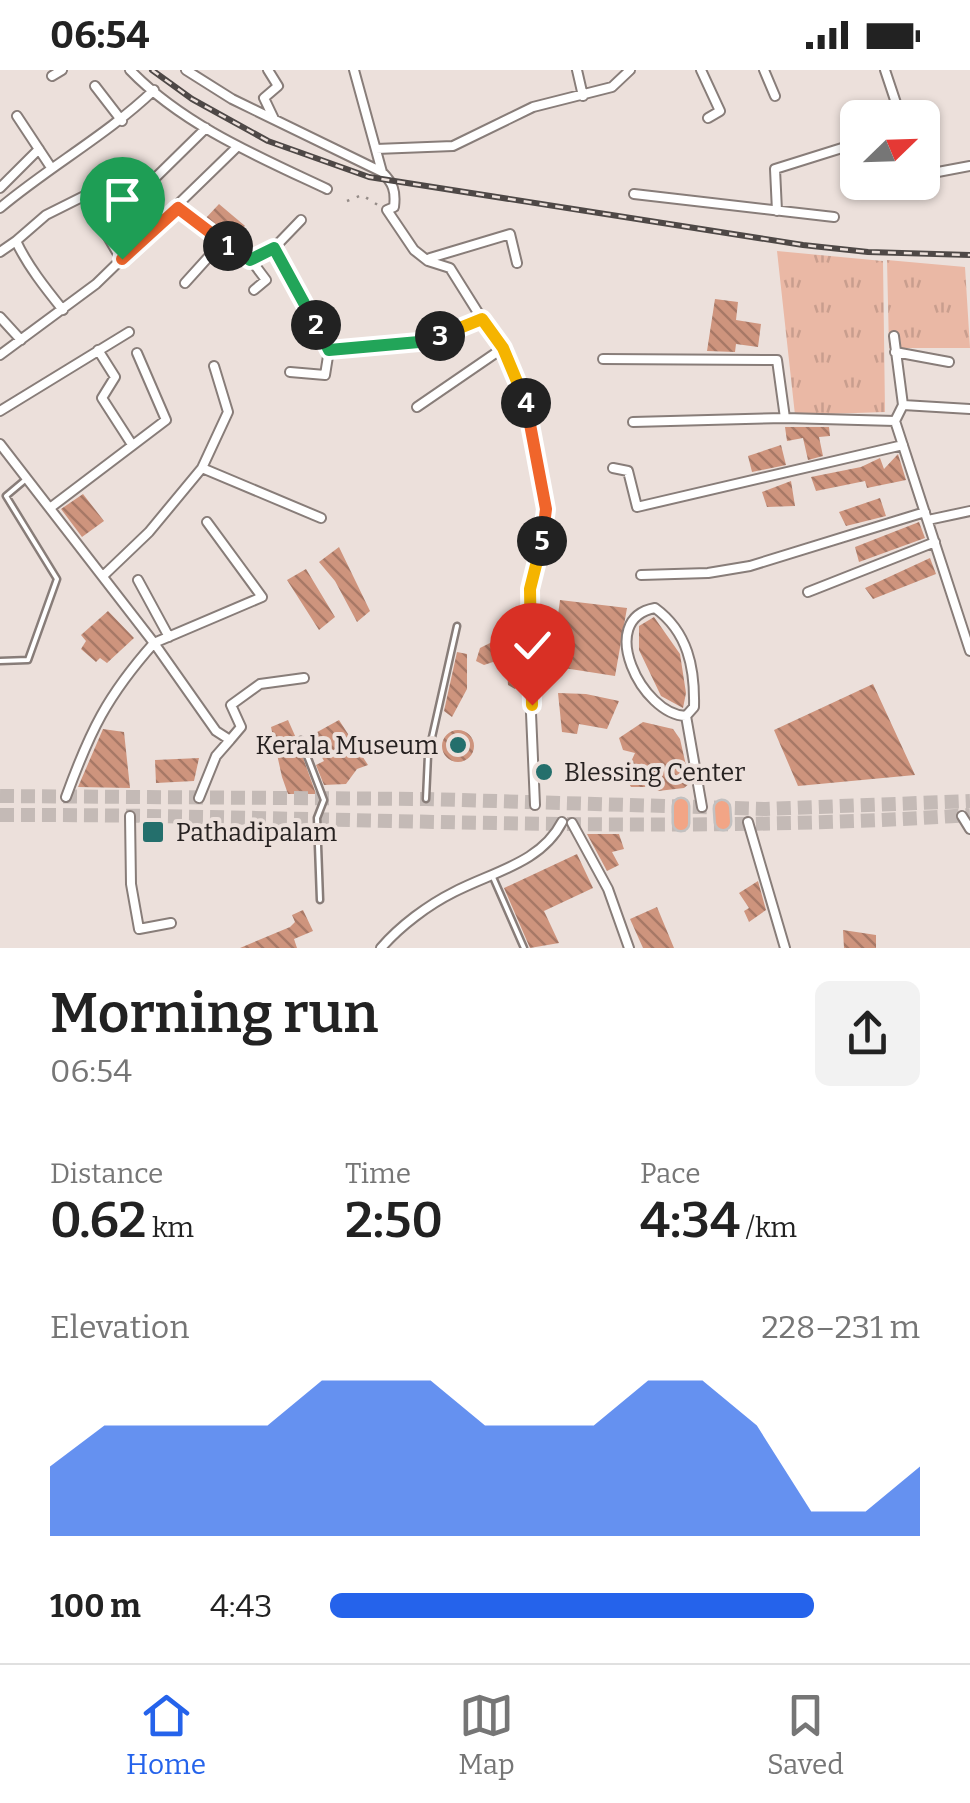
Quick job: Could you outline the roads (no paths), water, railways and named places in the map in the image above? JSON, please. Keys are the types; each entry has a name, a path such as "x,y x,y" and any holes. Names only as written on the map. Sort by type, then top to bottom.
{"highway":[{"path":"680,822 681,806"}],"street":[{"path":"52,76 62,70"},
{"path":"130,70 237,147 328,190"},
{"path":"186,70 274,120 382,172 392,182 394,207 387,210 395,227 426,260 450,268 503,348 528,408 546,509 530,589 528,644 535,804"},
{"path":"207,70 208,84"},
{"path":"268,70 278,86 264,98 274,120"},
{"path":"354,70 382,172"},
{"path":"577,70 583,96"},
{"path":"376,149 452,146 534,107 612,87 630,70"},
{"path":"701,70 720,111 708,118"},
{"path":"764,70 775,96"},
{"path":"885,70 895,100"},
{"path":"95,86 122,121"},
{"path":"0,208 50,166 122,121 154,90"},
{"path":"17,116 50,166"},
{"path":"150,183 206,128"},
{"path":"0,355 63,310 122,259 237,147"},
{"path":"777,211 775,169 840,149"},
{"path":"0,188 39,150"},
{"path":"940,172 970,166"},
{"path":"634,194 834,217"},
{"path":"0,252 46,215 84,196 122,259"},
{"path":"178,208 250,260 266,280 254,290"},
{"path":"250,260 274,248 301,220"},
{"path":"426,260 510,234 517,263"},
{"path":"16,240 24,259 38,270 63,310"},
{"path":"185,284 222,242"},
{"path":"274,248 329,350 325,375 290,372"},
{"path":"0,317 21,340"},
{"path":"329,350 419,342 482,319"},
{"path":"0,412 129,332"},
{"path":"894,336 902,405 894,421 970,651"},
{"path":"417,406 503,348"},
{"path":"98,350 115,377 102,398 131,444"},
{"path":"895,352 949,362"},
{"path":"50,508 166,420 137,353"},
{"path":"603,359 777,360 785,418"},
{"path":"103,576 149,532 202,468 228,412 214,366"},
{"path":"902,405 970,409"},
{"path":"634,422 785,418 894,421"},
{"path":"0,444 154,642 216,732 230,740"},
{"path":"613,468 628,471 636,507 902,444"},
{"path":"202,468 321,518"},
{"path":"641,575 708,573 750,566 926,516 970,511"},
{"path":"66,797 88,734 116,686 154,642 262,597 207,522"},
{"path":"808,592 935,542"},
{"path":"138,580 169,636"},
{"path":"655,608 670,619 690,654 694,707 686,716 674,716 660,708 631,668 626,640 632,619 643,610 655,608"},
{"path":"198,798 216,756 241,727 231,705 260,684 304,678"},
{"path":"686,716 702,807"},
{"path":"130,816 131,884 139,929 171,923"},
{"path":"962,816 970,829"},
{"path":"381,948 395,930 451,893 538,852 567,822 608,888 628,948"},
{"path":"748,822 784,948"}],"lane":[{"path":"0,660 28,660 57,579 6,496 25,480"},
{"path":"426,799 428,755 456,626"},
{"path":"301,740 324,800 317,818 320,900"},
{"path":"492,875 524,948"}],"tunnel":[{"path":"0,796 426,799 766,809 970,801"},
{"path":"0,815 607,824 970,815"}],"railway":[{"path":"152,70 192,99 268,141 369,177 803,245 868,252 970,255"}],"place":[{"name":"Kerala Museum","path":"458,745"},
{"name":"Blessing Center","path":"544,772"},
{"name":"Pathadipalam","path":"153,832"}]}
